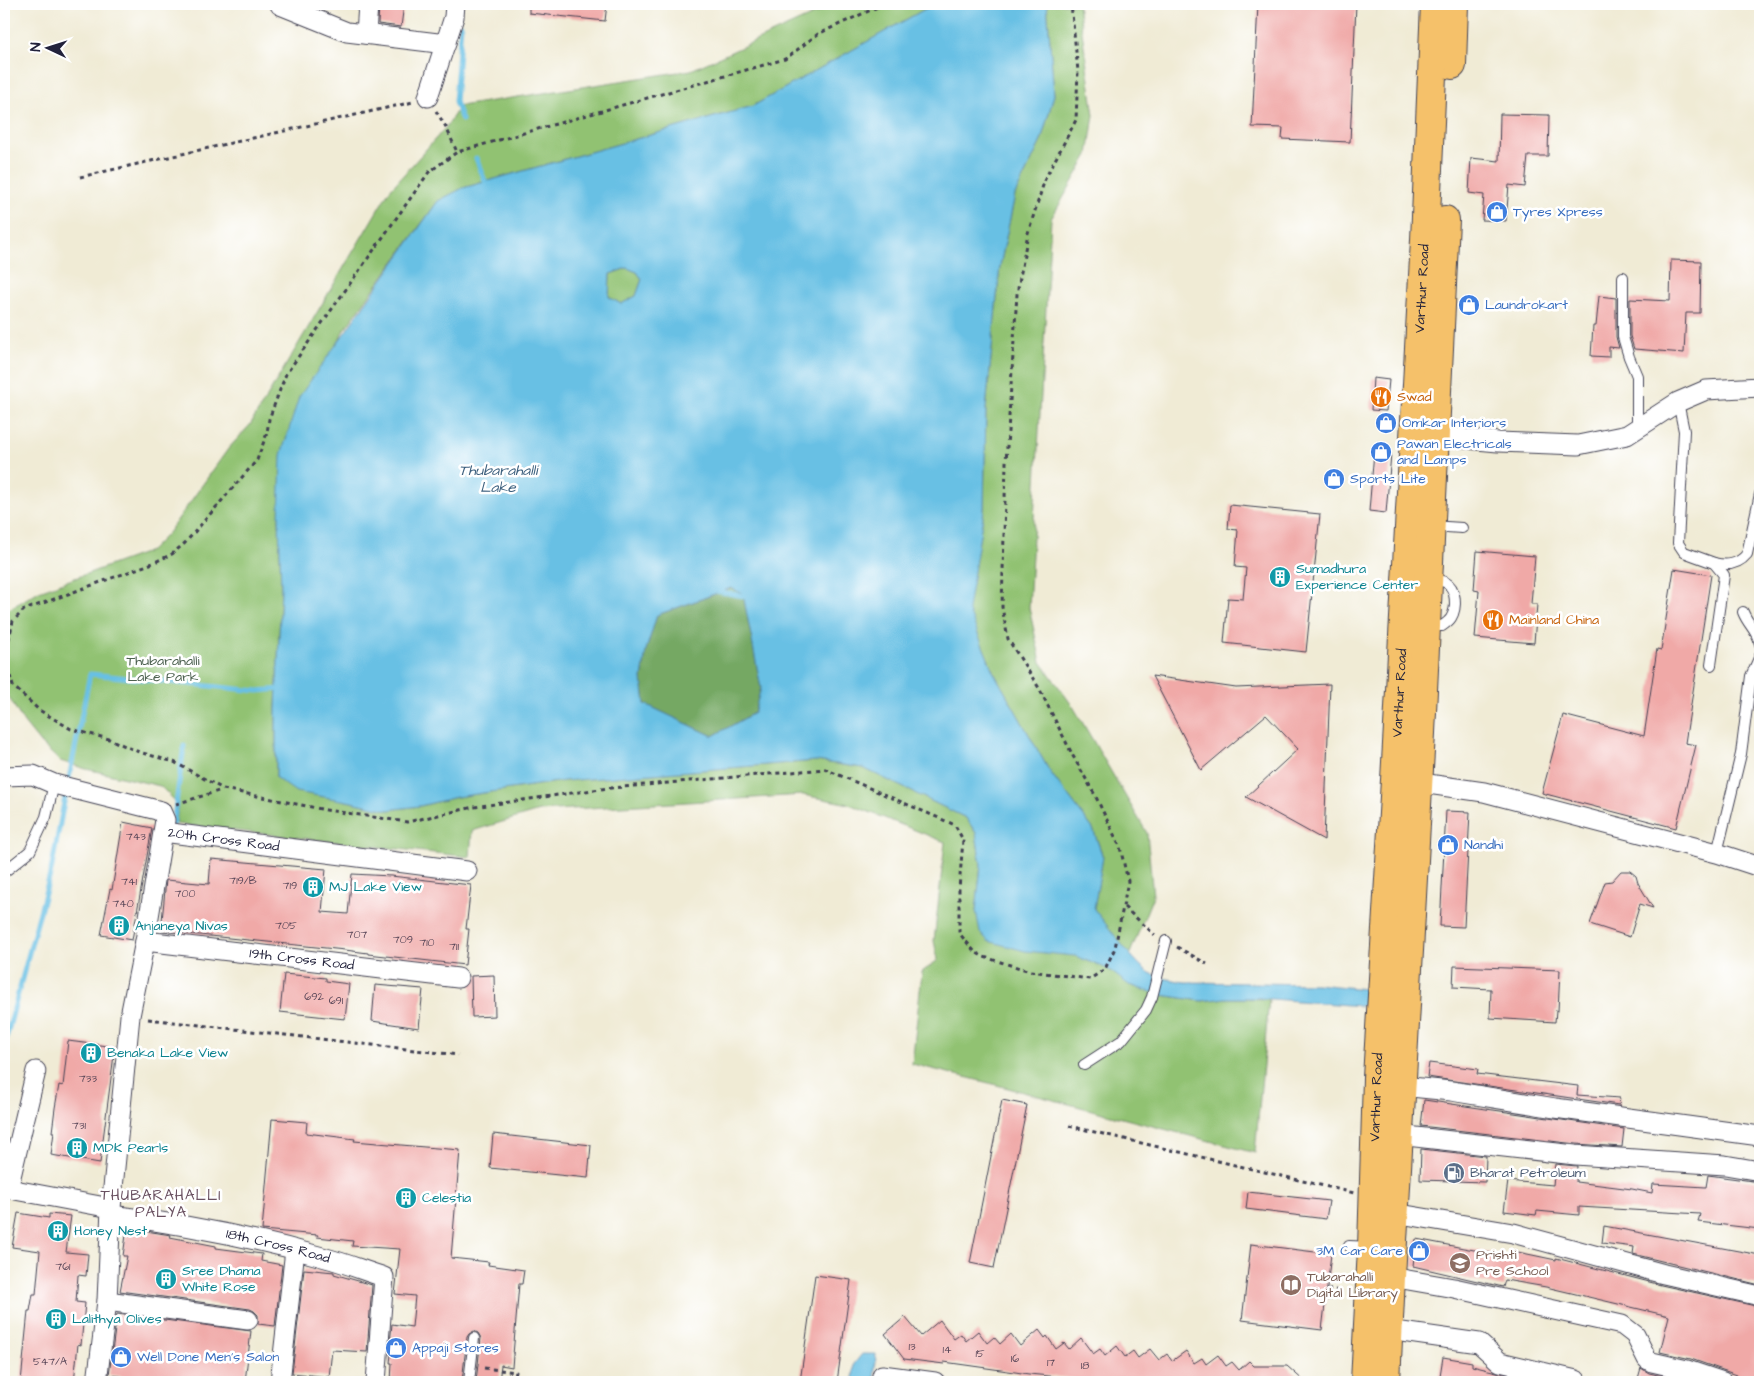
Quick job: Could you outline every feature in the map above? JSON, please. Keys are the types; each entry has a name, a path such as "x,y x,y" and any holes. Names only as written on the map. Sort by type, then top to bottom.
{"main road":[{"name":"Varthur Road","path":"1407,781 1426,625 1435,436 1442,74 1434,4"},
{"name":"Varthur Road","path":"1386,1382 1391,1277 1384,1206 1389,1086 1407,781 1442,74 1454,4"},
{"name":"Varthur Road","path":"1365,1382 1360,1247 1384,1206 1398,1135 1389,1086"}],"street":[{"path":"366,34 368,4"},
{"path":"428,97 446,44 456,4"},
{"path":"280,5 320,12 347,32 446,44"},
{"path":"1435,436 1498,442 1578,445 1627,435 1678,402 1706,390 1760,387"},
{"name":"20th Cross Road","path":"4,776 33,775 57,784 161,811 165,820 164,832 467,871"},
{"path":"1407,781 1484,792 1717,853 1760,867"},
{"path":"97,1382 107,1301 111,1212 130,1016 164,832"},
{"name":"19th Cross Road","path":"145,941 458,978"},
{"path":"6,1188 36,1071"},
{"path":"1389,1086 1451,1091 1760,1136"},
{"path":"1398,1135 1575,1155 1725,1165 1760,1171"},
{"name":"18th Cross Road","path":"6,1188 111,1212 246,1238 327,1258 384,1277 376,1382"},
{"path":"1384,1206 1513,1233 1664,1274 1760,1296"},
{"path":"280,1382 295,1250"},
{"path":"1391,1277 1454,1288 1622,1326 1635,1335 1647,1359 1652,1362 1686,1370 1723,1382"},
{"path":"107,1301 248,1320"},
{"path":"1388,1330 1479,1343 1500,1362 1576,1380"},
{"path":"882,1375 935,1382"}],"lane":[{"path":"1623,277 1623,337 1637,376 1637,428"},
{"path":"1678,402 1684,431 1678,543 1684,552 1714,563 1726,565 1743,560 1747,554 1760,494"},
{"path":"1430,526 1462,528"},
{"path":"1711,665 1724,575 1714,563"},
{"path":"1743,612 1747,622 1758,634 1760,644"},
{"path":"1717,853 1741,754 1751,676 1760,656"},
{"path":"4,872 30,851 46,816 57,784"},
{"path":"1084,1065 1121,1041 1146,1010 1152,997 1166,941"},
{"path":"469,1382 474,1338"}],"path":[{"path":"884,4 818,34 785,59 457,152 429,172 286,374 269,419 267,433 257,460 185,543 172,554 153,563 24,610 13,621 7,648 6,666 13,686 39,710 71,729 109,739 140,752 174,762 211,785 326,810 407,822 474,807 600,790 825,769 955,825 963,840 958,889 959,933 975,952 984,957 1030,971 1090,979 1105,969 1115,948 1128,881 1120,847 1096,795 1073,756 1039,688 1008,639 1002,607 1006,462 1017,294 1028,233 1045,179 1076,120 1078,71 1071,4"},
{"path":"80,177 428,97 446,127 457,152"},
{"path":"178,804 223,789"},
{"path":"130,1016 458,1055"},
{"path":"1069,1126 1384,1206"},
{"path":"1335,1299 1328,1299 1327,1290 1336,1290"},
{"path":"471,1366 516,1372 513,1382"}],"green space":[{"name":"Thubarahalli Lake Park","path":"837,4 938,4 925,9 753,106 463,188 438,201 342,333 279,518 281,589 276,708 276,778 347,801 388,810 420,806 457,797 564,781 816,761 863,768 966,818 976,833 981,865 976,911 1094,909 1103,856 1093,829 1050,772 993,671 967,609 984,510 986,409 1000,266 1015,195 1041,141 1054,95 1047,4 1078,4 1094,115 1088,155 1051,219 1029,608 1041,662 1074,708 1147,833 1153,896 1125,966 1129,985 1161,995 1202,1001 1225,998 1269,999 1255,1153 912,1064 922,972 938,960 934,941 945,842 849,804 803,795 539,811 472,831 470,857 176,824 178,804 160,786 60,761 41,744 24,723 4,689 4,612 39,591 150,551 168,533 228,449 250,425 389,191 446,127 460,106 691,70"},
{"path":"627,268 637,272 642,279 636,296 621,304 609,297 610,274"},
{"path":"732,588 743,593 761,688 754,713 713,736 645,704 642,679 646,650 657,615"}],"water":[{"name":"Thubarahalli Lake","path":"938,4 1047,4 1054,95 1041,141 1015,195 1000,266 986,409 984,510 968,609 993,671 1050,772 1093,829 1103,857 1094,909 1134,959 1147,971 1155,975 1185,982 1317,984 1365,989 1366,1003 1361,1006 1259,998 1225,998 1202,1001 1161,995 1129,985 1108,969 1075,956 1025,951 988,941 980,932 976,911 981,865 976,833 966,818 863,768 816,761 564,781 457,797 420,806 388,810 296,792 276,778 276,708 281,589 279,518 281,455 299,397 438,201 463,188 753,106 925,9","holes":["627,268 637,272 642,279 636,296 621,304 609,297 610,274","731,588 743,594 761,688 754,713 713,736 645,704 642,679 646,650 657,615"]},
{"path":"862,1354 876,1354 874,1382 853,1382 854,1364"}],"building":[{"path":"379,4 404,4 401,27 378,24"},
{"path":"529,4 607,4 605,21 529,13"},
{"path":"1258,4 1356,4 1350,142 1282,139 1283,128 1252,127"},
{"path":"1500,114 1549,115 1548,156 1528,156 1525,187 1509,185 1506,221 1482,220 1484,195 1469,193 1471,158 1499,161"},
{"path":"1671,260 1701,261 1700,313 1686,313 1684,353 1634,349 1630,336 1630,299 1670,301"},
{"path":"1599,296 1616,298 1616,337 1619,348 1609,347 1609,357 1591,356 1593,326 1596,326"},
{"path":"1373,378 1389,380 1386,411 1371,410"},
{"path":"1374,452 1391,454 1386,513 1369,511"},
{"name":"Sumadhura Experience Center","path":"1230,505 1320,514 1306,652 1224,643 1228,598 1243,599 1246,568 1235,567 1238,530 1228,529"},
{"path":"1477,551 1535,556 1531,604 1537,604 1534,643 1475,638 1479,591 1474,590"},
{"path":"1674,569 1711,575 1685,743 1696,745 1676,828 1542,793 1563,715 1644,736 1657,649 1661,650"},
{"path":"1152,676 1236,688 1330,684 1324,840 1246,797 1298,749 1266,715 1201,770"},
{"path":"1446,811 1470,812 1464,927 1440,926"},
{"path":"123,822 152,828 132,940 101,935 110,889 112,890"},
{"path":"211,859 326,869 322,912 348,914 352,874 391,876 471,885 466,929 469,929 465,965 345,950 161,931 166,880 209,884"},
{"path":"1621,871 1630,871 1636,876 1638,883 1653,908 1640,904 1630,937 1590,924 1605,882 1612,881"},
{"path":"1454,966 1560,970 1558,1011 1556,1010 1555,1022 1490,1018 1491,989 1453,987"},
{"path":"284,974 326,978 326,981 349,984 345,1019 280,1012"},
{"path":"494,975 495,1016 472,1017 471,976"},
{"path":"375,985 423,989 419,1028 372,1021"},
{"path":"68,1041 115,1047 100,1163 51,1155 55,1108 59,1085 63,1086"},
{"path":"1429,1063 1478,1069 1477,1074 1578,1086 1577,1095 1620,1098 1619,1105 1427,1077"},
{"path":"1002,1100 1027,1105 994,1268 970,1263"},
{"path":"1424,1100 1624,1129 1622,1147 1576,1144 1421,1126"},
{"path":"272,1119 307,1122 306,1133 355,1139 354,1141 460,1150 451,1258 489,1262 488,1265 524,1270 522,1284 519,1284 512,1367 501,1365 499,1382 476,1382 481,1338 474,1331 467,1337 462,1382 391,1382 392,1363 390,1363 391,1354 389,1354 392,1324 412,1327 415,1296 395,1294 400,1249 352,1246 353,1241 317,1237 318,1235 262,1230"},
{"path":"493,1134 591,1145 588,1178 490,1168"},
{"path":"1421,1149 1486,1156 1485,1182 1420,1180"},
{"path":"1555,1164 1577,1166 1576,1182 1652,1193 1653,1184 1706,1187 1708,1175 1760,1182 1760,1229 1698,1222 1700,1214 1579,1207 1579,1215 1537,1211 1536,1215 1504,1211 1508,1181 1553,1185"},
{"path":"1248,1192 1329,1201 1326,1219 1246,1209"},
{"path":"18,1213 49,1218 49,1214 71,1216 66,1252 88,1254 86,1276 78,1275 76,1302 85,1303 81,1345 78,1344 74,1382 21,1382 28,1311 30,1311 33,1294 36,1294 40,1251 12,1247"},
{"path":"1604,1226 1760,1255 1760,1285 1633,1254 1634,1247 1602,1243"},
{"path":"127,1228 171,1235 170,1237 216,1246 216,1248 262,1254 261,1261 282,1265 275,1326 258,1324 258,1315 250,1309 120,1291 127,1256 123,1256"},
{"path":"1416,1239 1511,1257 1513,1251 1556,1260 1556,1258 1661,1285 1760,1307 1760,1382 1737,1377 1737,1375 1691,1359 1660,1352 1669,1316 1546,1287 1505,1280 1503,1287 1413,1266"},
{"path":"1251,1244 1331,1254 1322,1330 1242,1320"},
{"path":"304,1269 334,1272 334,1274 372,1285 367,1352 332,1350 329,1377 292,1373"},
{"path":"815,1275 851,1280 837,1382 800,1382"},
{"path":"117,1314 251,1331 245,1382 158,1382 158,1380 109,1375"},
{"path":"905,1317 921,1336 940,1320 954,1339 961,1334 966,1341 978,1331 987,1343 994,1337 1000,1344 1011,1334 1020,1346 1039,1330 1045,1338 1047,1336 1056,1349 1064,1343 1069,1349 1081,1338 1093,1354 1100,1349 1105,1356 1117,1346 1125,1357 1133,1351 1138,1358 1150,1349 1159,1360 1167,1354 1172,1361 1186,1351 1194,1363 1202,1358 1206,1364 1218,1355 1226,1366 1232,1362 1239,1370 1249,1361 1254,1366 1287,1366 1305,1382 1110,1382 904,1359 885,1334"},
{"path":"1443,1357 1472,1362 1472,1366 1521,1378 1520,1382 1439,1382"},
{"path":"1641,1368 1649,1373 1688,1382 1637,1382"}],"waterway":[{"path":"461,25 455,102 462,120"},
{"path":"476,158 485,181"},
{"path":"716,591 749,597"},
{"path":"68,783 90,674 258,691 282,689"},
{"path":"173,825 184,746"},
{"path":"4,1046 51,871 66,792"}],"place":[{"name":"Tyres Xpress","path":"1497,212"},
{"name":"Laundrokart","path":"1469,305"},
{"name":"Swad","path":"1381,397"},
{"name":"Omkar Interiors","path":"1386,423"},
{"name":"Pawan Electricals and Lamps","path":"1381,452"},
{"name":"Sports Lite","path":"1334,479"},
{"name":"Sumadhura Experience Center","path":"1280,577"},
{"name":"Mainland China","path":"1493,620"},
{"name":"Nandhi","path":"1448,845"},
{"name":"MJ Lake View","path":"313,887"},
{"name":"Anjaneya Nivas","path":"119,926"},
{"name":"Benaka Lake View","path":"91,1053"},
{"name":"MDK Pearls","path":"77,1148"},
{"name":"Bharat Petroleum","path":"1454,1173"},
{"name":"Celestia","path":"406,1198"},
{"name":"Honey Nest","path":"58,1231"},
{"name":"3M Car Care","path":"1419,1251"},
{"name":"Prishti Pre School","path":"1460,1263"},
{"name":"Sree Dhama White Rose","path":"166,1279"},
{"name":"Tubarahalli Digital Library","path":"1291,1285"},
{"name":"Lalithya Olives","path":"56,1319"},
{"name":"Appaji Stores","path":"396,1348"},
{"name":"Well Done Men's Salon","path":"121,1357"}],"district":[{"name":"THUBARAHALLI PALYA","path":"161,1204"}]}
